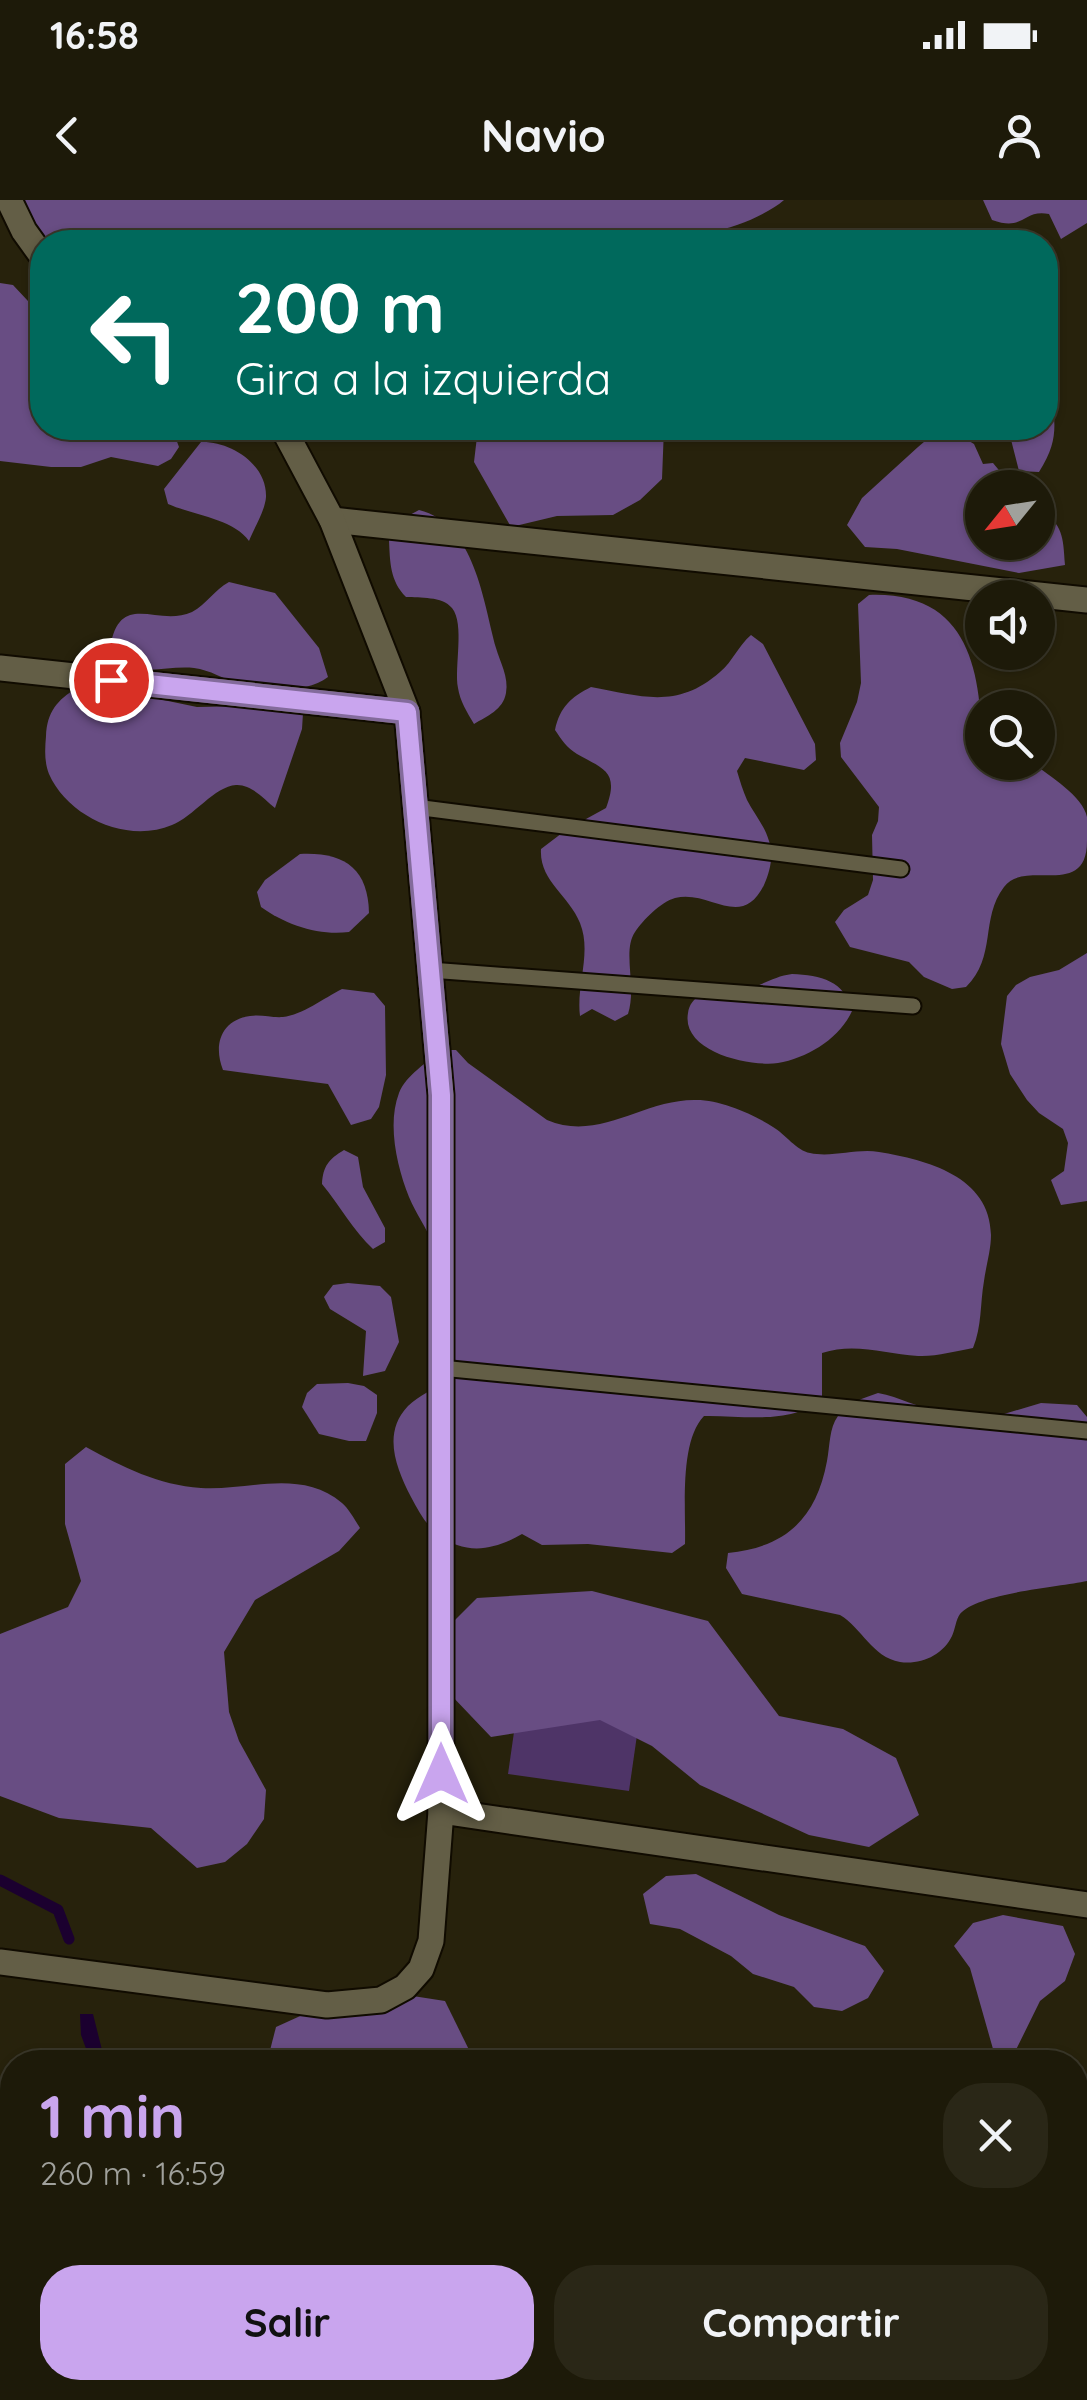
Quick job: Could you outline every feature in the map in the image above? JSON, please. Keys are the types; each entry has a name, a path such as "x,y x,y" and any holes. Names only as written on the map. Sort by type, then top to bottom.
{"street":[{"path":"9,200 30,239"},
{"path":"0,1962 327,2006 381,2000 406,1988 421,1968 431,1941 441,1812 441,1095 407,712 332,520 289,440"},
{"path":"332,520 1087,600"},
{"path":"0,668 407,712"},
{"path":"441,1812 1087,1905"}],"lane":[{"path":"415,807 901,870"},
{"path":"430,970 913,1006"},
{"path":"441,1368 1087,1431"}],"shaded area":[{"path":"21,200 784,200 760,215 716,230 38,230"},
{"path":"983,200 1087,200 1087,223 1061,239 1049,214 1040,213 1011,223 992,220"},
{"path":"0,283 13,285 30,303 30,440 176,440 179,447 171,459 158,466 111,457 81,467 0,461"},
{"path":"477,440 664,440 662,479 640,500 613,515 557,516 511,527 474,462"},
{"path":"927,440 967,440 974,444 983,464 993,463 999,470 965,470 965,560 1055,560 1055,524 1060,531 1065,565 1019,573 897,549 865,547 847,525 862,498"},
{"path":"1011,440 1053,440 1040,470 1019,470"},
{"path":"201,442 234,450 260,474 266,497 249,541 234,527 168,504 164,489"},
{"path":"419,510 438,518 465,547 481,587 505,675 507,687 502,704 474,724 458,688 456,615 448,604 437,600 406,597 392,571 389,540 406,517"},
{"path":"229,582 275,593 319,648 328,677 297,689 260,689 194,668 138,668 128,665 110,648 115,630 131,615 179,616 192,612"},
{"path":"869,595 905,598 932,608 952,625 965,645 965,670 973,670 977,690 965,690 965,780 1055,779 1072,794 1087,817 1084,859 1077,869 1066,874 1026,876 1004,887 992,911 982,963 966,987 952,989 924,977 909,962 850,947 835,922 844,910 868,895 873,880 872,835 878,821 879,807 841,757 840,743 861,683 858,604"},
{"path":"751,635 763,644 815,744 816,760 804,770 745,758 737,771 770,846 771,863 764,885 755,898 735,907 688,897 664,903 643,922 631,940 628,1014 615,1021 592,1009 580,1016 583,934 575,913 545,870 541,849 606,808 611,786 601,768 573,752 560,737 555,730 560,715 572,699 591,687 658,697 689,692 720,672"},
{"path":"77,688 197,707 248,706 303,713 302,729 275,808 252,789 236,785 220,791 180,821 155,830 118,829 84,814 58,789 49,774 45,755 51,713"},
{"path":"300,854 341,860 358,874 368,897 369,913 349,932 303,928 261,907 257,892 265,880"},
{"path":"1087,953 1087,1201 1061,1205 1051,1180 1064,1171 1068,1143 1063,1129 1027,1100 1010,1074 1001,1044 1007,996 1016,985 1059,970"},
{"path":"792,974 830,982 849,1001 852,1011 847,1021 822,1045 789,1060 766,1064 720,1054 695,1038 688,1013 698,996 747,989"},
{"path":"342,989 374,993 385,1006 386,1075 379,1107 371,1119 351,1125 328,1084 223,1070 220,1043 232,1023 258,1015 290,1016"},
{"path":"441,1050 456,1050 547,1120 566,1125 603,1123 656,1106 704,1100 756,1117 805,1152 879,1152 917,1160 953,1174 980,1198 991,1235 973,1348 925,1356 858,1349 822,1353 822,1398 810,1407 782,1416 704,1416 696,1428 687,1459 685,1544 672,1553 588,1544 542,1545 522,1534 482,1548 449,1542 429,1526 415,1505 394,1451 400,1416 445,1378 454,1357 438,1263 405,1185 394,1132 395,1105 402,1087"},
{"path":"344,1150 358,1157 363,1187 385,1228 385,1242 373,1249 322,1184 328,1164"},
{"path":"333,1285 380,1286 391,1297 399,1342 385,1371 363,1376 366,1331 330,1309 324,1297"},
{"path":"317,1384 364,1386 377,1395 377,1413 366,1441 319,1434 302,1407 307,1393"},
{"path":"878,1393 931,1410 994,1417 1041,1403 1077,1405 1087,1417 1087,1581 1000,1596 969,1607 959,1616 943,1649 908,1663 882,1654 840,1615 742,1594 726,1568 728,1553 766,1544 795,1526 815,1499 838,1416 851,1404"},
{"path":"86,1447 141,1474 185,1486 309,1486 342,1503 360,1528 339,1551 255,1600 224,1652 229,1712 239,1741 266,1790 264,1819 247,1844 225,1862 197,1868 151,1828 59,1818 0,1796 0,1634 68,1607 81,1581 65,1524 65,1464"},
{"path":"592,1591 708,1621 779,1716 843,1729 896,1758 919,1815 869,1847 809,1835 700,1785 652,1746 600,1720 491,1737 450,1694 437,1638 477,1598"},
{"path":"518,1704 639,1721 629,1791 508,1774"},
{"path":"696,1874 779,1915 865,1946 884,1971 868,1998 842,2011 814,2007 794,1987 753,1974 731,1956 680,1929 650,1924 643,1894 666,1876"},
{"path":"1003,1915 1063,1926 1075,1954 1065,1981 1040,2001 1016,2050 993,2050 970,1968 954,1946 973,1923"},
{"path":"387,1992 445,2001 469,2050 270,2050 276,2027 331,2002"},
{"path":"80,2014 93,2014 102,2050 87,2050"}],"waterway":[{"path":"0,1880 58,1910 69,1939"}],"route":[{"path":"111,680 407,712 441,1095 441,1774"}]}
